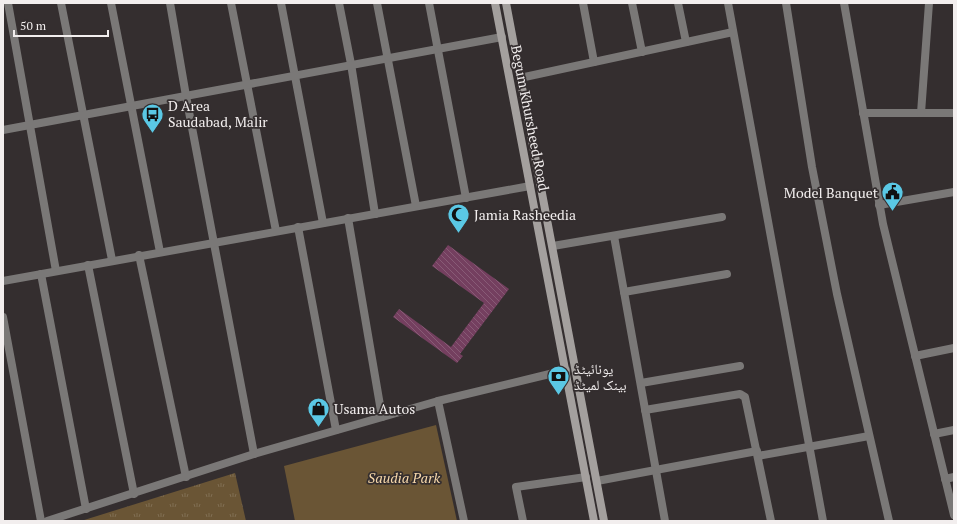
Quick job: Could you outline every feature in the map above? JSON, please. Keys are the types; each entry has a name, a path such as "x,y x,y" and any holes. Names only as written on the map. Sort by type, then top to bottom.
{"main road":[{"name":"Begum Khursheed Road","path":"496,3 594,521"},
{"name":"Begum Khursheed Road","path":"506,3 604,521"}],"street":[{"path":"8,3 56,271"},
{"path":"61,3 112,260"},
{"path":"111,3 160,252"},
{"path":"170,3 186,96 254,454"},
{"path":"231,3 276,231"},
{"path":"281,3 323,223"},
{"path":"339,3 351,64 375,214"},
{"path":"377,3 416,206"},
{"path":"429,3 466,198"},
{"path":"583,3 594,62"},
{"path":"632,3 642,52"},
{"path":"678,3 686,42"},
{"path":"728,3 823,521"},
{"path":"786,3 812,167 837,294 889,521"},
{"path":"844,3 879,205 954,515"},
{"path":"921,113 929,3"},
{"path":"520,78 734,32"},
{"path":"3,130 502,37"},
{"path":"863,113 954,113"},
{"path":"3,280 530,186"},
{"path":"879,205 954,192"},
{"path":"533,203 544,201"},
{"path":"553,246 722,217"},
{"path":"348,218 382,417"},
{"path":"298,227 336,430"},
{"path":"614,236 665,521"},
{"path":"139,255 186,477"},
{"path":"88,265 134,494"},
{"path":"40,274 86,509"},
{"path":"624,292 727,274"},
{"path":"3,317 41,521"},
{"path":"915,356 954,348"},
{"path":"641,383 740,366"},
{"path":"47,521 254,454 336,430 438,401 566,370"},
{"path":"645,410 740,394 743,395 747,399 771,521"},
{"path":"438,401 464,521"},
{"path":"934,434 954,430"},
{"path":"597,481 758,453 809,447 869,436"},
{"path":"523,521 516,488 586,477"},
{"path":"945,479 954,477"}],"green space":[{"name":"Saudia Park","path":"436,425 457,521 295,521 284,466"},
{"path":"235,473 246,521 81,521"}],"building":[{"path":"448,245 509,289 460,354 463,356 457,363 393,317 399,309 451,347 484,303 432,266"}],"place":[{"name":"D Area Saudabad, Malir","path":"153,134"},
{"name":"Model Banquet","path":"893,212"},
{"name":"Jamia Rasheedia","path":"459,234"},
{"name":"یونائیٹڈ بینک لمیٹڈ","path":"558,396"},
{"name":"Usama Autos","path":"318,428"}]}
